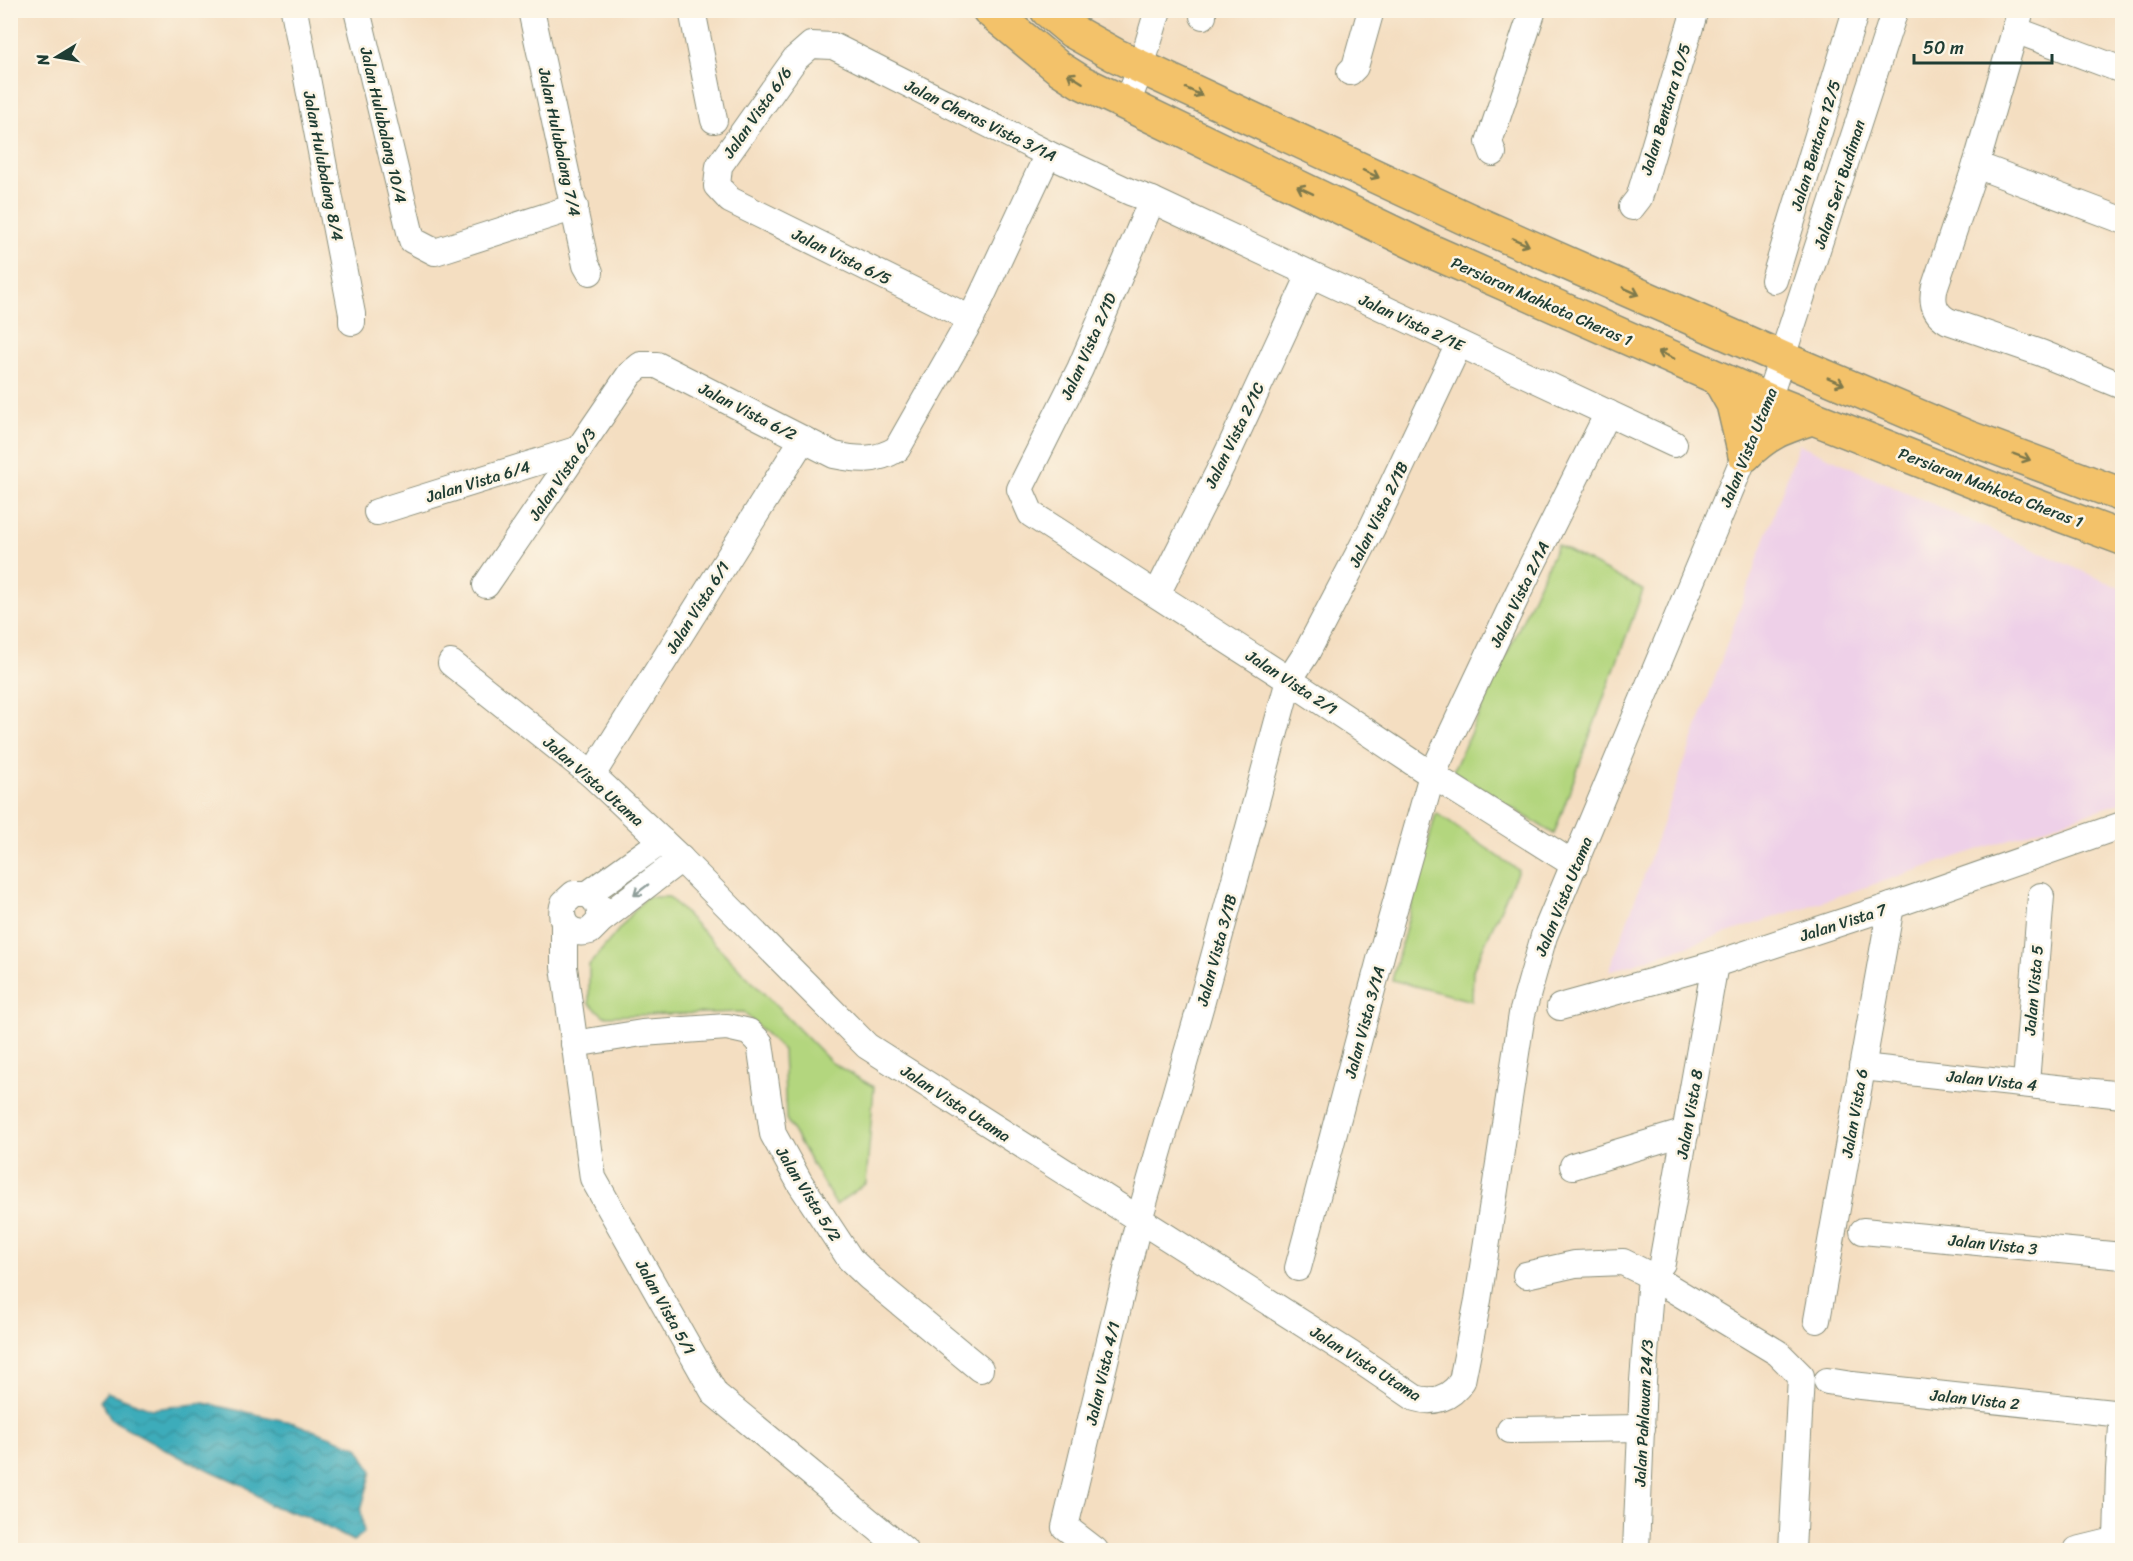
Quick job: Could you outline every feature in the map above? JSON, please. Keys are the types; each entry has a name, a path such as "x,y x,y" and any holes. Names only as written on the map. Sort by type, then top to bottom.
{"main road":[{"name":"Persiaran Mahkota Cheras 1","path":"989,10 1059,68 1081,82 1433,252 1768,400 2122,538"},
{"path":"1047,10 1072,31 1115,55 1477,223 1967,437 2122,495"},
{"path":"1719,379 1733,405 1745,455"},
{"path":"1745,455 1759,441 1774,431 1812,418"}],"street":[{"name":"Jalan Hulubalang 8/4","path":"294,10 352,322"},
{"name":"Jalan Hulubalang 10/4","path":"357,10 412,240 435,252 575,207"},
{"name":"Jalan Hulubalang 7/4","path":"531,10 586,265 590,272"},
{"path":"692,10 714,120"},
{"path":"1127,104 1158,10"},
{"path":"1350,72 1355,67 1371,10"},
{"path":"1493,153 1489,142 1533,10"},
{"name":"Jalan Bentara 10/5","path":"1632,207 1639,198 1695,10"},
{"name":"Jalan Bentara 12/5","path":"1774,280 1856,10"},
{"name":"Jalan Seri Budiman","path":"1782,358 1895,10"},
{"path":"2122,70 2018,20 1977,165 1932,296 1940,316 1948,321 2041,353 2122,386"},
{"name":"Jalan Cheras Vista 3/1A","path":"811,45 833,46 1048,154 1152,200"},
{"name":"Jalan Vista 6/6","path":"717,186 719,166 795,59 811,45"},
{"path":"971,319 1048,154"},
{"path":"1977,165 2122,220"},
{"name":"Jalan Vista 6/5","path":"717,186 730,200 971,319"},
{"name":"Jalan Vista 2/1E","path":"1152,200 1674,444"},
{"name":"Jalan Vista 2/1D","path":"1020,489 1080,369 1152,200"},
{"name":"Jalan Vista 2/1C","path":"1157,594 1224,461 1310,275"},
{"name":"Jalan Vista 6/2","path":"641,365 657,365 834,455 856,460 882,458 897,449 971,319"},
{"name":"Jalan Vista 2/1B","path":"1289,680 1306,654 1372,528 1459,344"},
{"name":"Jalan Vista Utama","path":"451,663 592,775 681,859 867,1046 1415,1398 1435,1401 1457,1389 1462,1381 1478,1300 1522,1014 1544,936 1768,400 1782,358"},
{"name":"Jalan Vista 6/3","path":"486,585 630,374 641,365"},
{"name":"Jalan Vista 2/1A","path":"1432,776 1518,593 1608,413"},
{"name":"Jalan Vista 6/1","path":"592,775 803,439"},
{"name":"Jalan Vista 6/4","path":"377,512 579,449"},
{"name":"Jalan Vista 2/1","path":"1020,489 1030,514 1289,680 1432,776 1575,865"},
{"name":"Jalan Vista 3/1B","path":"1139,1220 1202,1001 1289,680"},
{"name":"Jalan Vista 3/1A","path":"1298,1268 1382,952 1432,776"},
{"name":"Jalan Vista 7","path":"1560,1007 1715,964 1891,906 2122,825"},
{"path":"662,841 588,894 574,894 564,903 561,916 564,923 575,932 595,926 681,859"},
{"path":"568,982 601,913 599,905 588,894"},
{"name":"Jalan Vista 5","path":"2026,1083 2041,896"},
{"name":"Jalan Vista 6","path":"1816,1320 1891,906"},
{"name":"Jalan Vista 5/1","path":"564,923 564,967 568,982 592,1178 715,1394 904,1551"},
{"name":"Jalan Vista 8","path":"1656,1269 1686,1132 1715,964"},
{"name":"Jalan Vista 5/2","path":"574,1044 642,1033 728,1027 749,1032 760,1043 772,1134 800,1183 850,1259 980,1369"},
{"name":"Jalan Vista 4","path":"1862,1067 2122,1095"},
{"path":"1573,1166 1686,1132"},
{"name":"Jalan Vista 4/1","path":"1095,1551 1065,1527 1139,1220"},
{"name":"Jalan Vista 3","path":"1863,1231 2122,1256"},
{"path":"1526,1275 1575,1264 1623,1262 1656,1269 1778,1353 1801,1376 1792,1551"},
{"name":"Jalan Pahlawan 24/3","path":"1636,1551 1642,1428 1656,1269"},
{"name":"Jalan Vista 2","path":"1827,1380 1852,1385 2122,1414"},
{"path":"2077,1551 2120,1539 2119,1470 2122,1427"},
{"path":"1510,1430 1642,1428"}],"shaded area":[{"path":"1799,444 2122,589 2122,802 1609,972"}],"green space":[{"path":"1557,545 1643,590 1554,834 1453,771"},
{"path":"1436,813 1518,870 1473,970 1472,1001 1392,980"},
{"path":"646,897 669,897 832,1063 874,1087 866,1183 836,1205 786,1119 783,1050 743,1012 604,1016 589,1003 589,965"}],"water":[{"path":"107,1392 152,1409 204,1403 291,1422 358,1447 372,1471 361,1510 364,1533 353,1541 305,1516 269,1505 245,1486 180,1457 112,1420 100,1400"}]}
